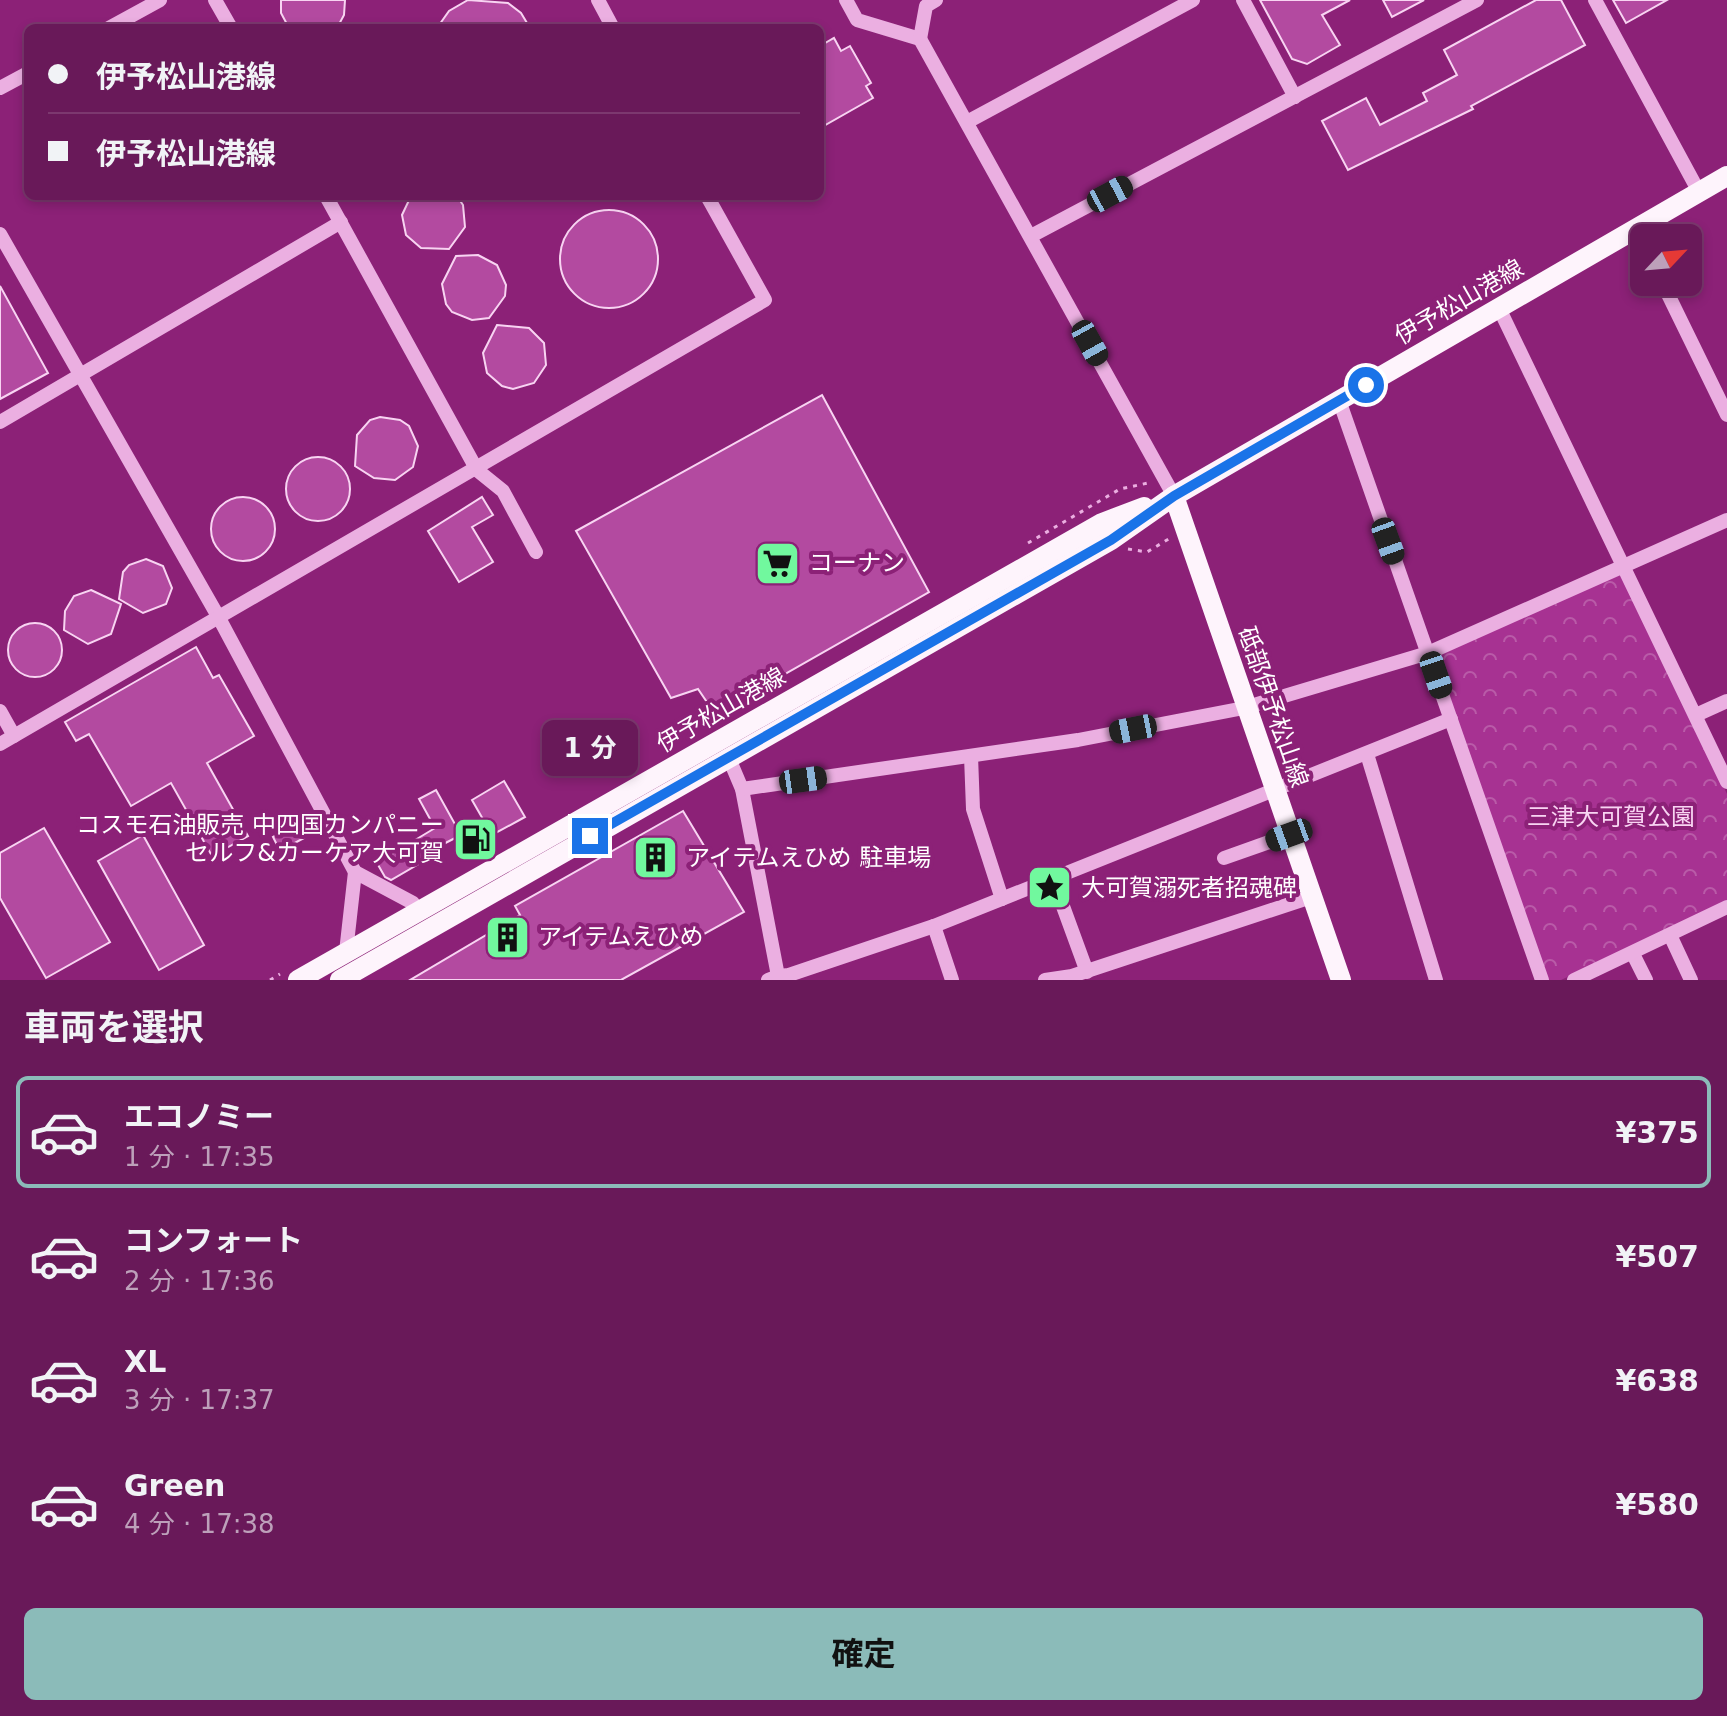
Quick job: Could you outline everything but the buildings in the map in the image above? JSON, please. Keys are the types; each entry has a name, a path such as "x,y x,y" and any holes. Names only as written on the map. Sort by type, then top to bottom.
{"main road":[{"name":"伊予松山港線","path":"1657,224 1699,192 1727,176"},
{"name":"伊予松山港線","path":"340,980 1111,540 1174,496 1499,308 1630,242"},
{"name":"伊予松山港線","path":"298,980 1102,523 1174,496"},
{"name":"砥部伊予松山線","path":"1174,496 1244,708 1341,980"}],"street":[{"path":"116,24 160,0"},
{"path":"215,0 229,24"},
{"path":"598,0 611,24"},
{"path":"846,0 857,20 920,39"},
{"path":"936,0 926,6 920,39 1174,496"},
{"path":"967,122 1193,0"},
{"path":"1243,0 1295,97"},
{"path":"1031,236 1477,0"},
{"path":"1595,0 1699,192"},
{"path":"0,88 24,75"},
{"path":"328,200 477,470 503,491 536,552"},
{"path":"0,744 477,470 765,300 709,200"},
{"path":"0,422 341,222"},
{"path":"0,234 219,618 355,872 413,903 420,911"},
{"path":"1669,296 1727,415"},
{"path":"1499,308 1727,782"},
{"path":"1339,400 1542,980"},
{"path":"742,789 971,756 1244,708 1428,653 1727,520"},
{"path":"1696,715 1727,701"},
{"path":"0,711 14,736"},
{"path":"728,756 742,789 773,978 934,926 1274,793 1451,719"},
{"path":"1367,754 1436,980"},
{"path":"971,756 973,809 1002,899"},
{"path":"1224,858 1289,835"},
{"path":"346,952 355,872"},
{"path":"1053,879 1087,972"},
{"path":"1045,980 1087,972 1311,897"},
{"path":"1574,980 1727,907"},
{"path":"934,926 952,980"},
{"path":"1670,935 1691,980"},
{"path":"1633,954 1646,980"}],"green space":[{"name":"三津大可賀公園","path":"1622,573 1727,794 1727,900 1561,980 1547,980 1433,656"}],"place":[{"name":"コーナン","path":"778,563"},
{"name":"コスモ石油販売 中四国カンパニー セルフ&カーケア大可賀","path":"475,839"},
{"name":"アイテムえひめ 駐車場","path":"655,858"},
{"name":"大可賀溺死者招魂碑","path":"1050,888"},
{"name":"アイテムえひめ","path":"507,937"}],"route":[{"path":"590,836 1111,540 1174,496 1366,385"}]}
